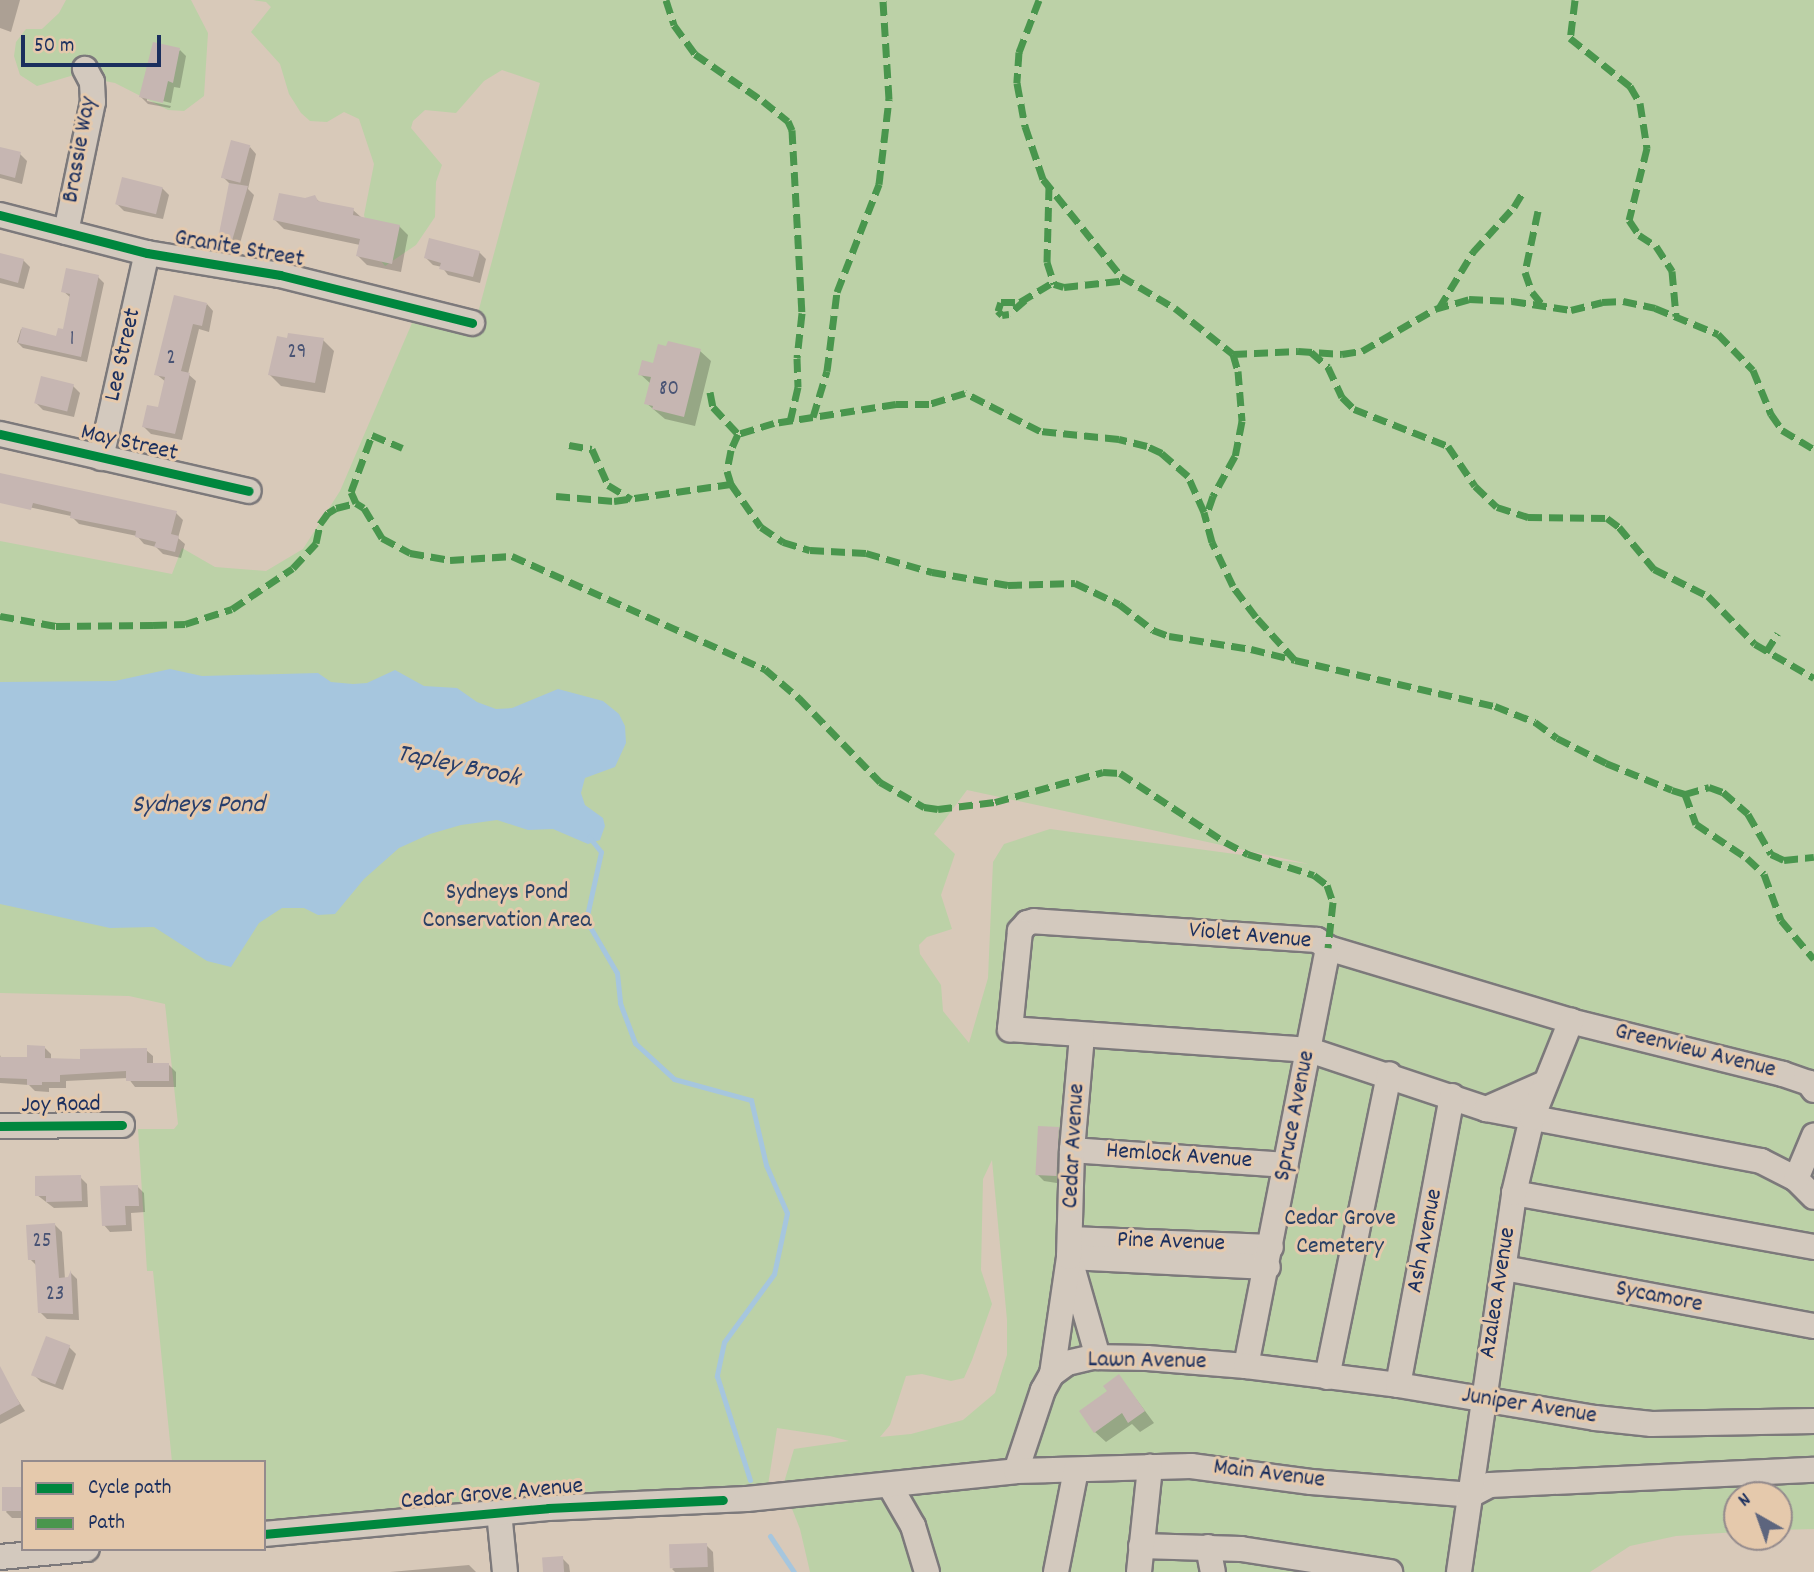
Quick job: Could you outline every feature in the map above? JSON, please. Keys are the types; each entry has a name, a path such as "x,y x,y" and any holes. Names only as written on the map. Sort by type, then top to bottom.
{"street":[{"name":"Brassie Way","path":"66,232 93,102 92,82 85,69"},
{"name":"Granite Street","path":"0,215 147,253 280,275 472,323"},
{"name":"Lee Street","path":"101,458 147,253"},
{"name":"May Street","path":"0,434 249,491"},
{"name":"Violet Avenue","path":"1083,1035 1010,1029 1020,931 1032,921 1320,941 1328,948 1571,1021"},
{"name":"Spruce Avenue","path":"1246,1366 1328,948"},
{"name":"Azalea Avenue","path":"1458,1572 1514,1193 1532,1118 1571,1021"},
{"name":"Greenview Avenue","path":"1571,1021 1783,1074 1809,1083 1814,1090"},
{"path":"1083,1035 1309,1051 1389,1074 1486,1109 1762,1161 1796,1180 1814,1197"},
{"name":"Cedar Avenue","path":"1016,1471 1043,1390 1052,1374 1070,1248 1072,1150 1083,1035"},
{"path":"1327,1377 1389,1074"},
{"path":"1486,1109 1545,1083"},
{"name":"Ash Avenue","path":"1398,1385 1452,1096"},
{"name":"Joy Road","path":"0,1126 122,1125"},
{"path":"1796,1180 1814,1136"},
{"name":"Hemlock Avenue","path":"1072,1150 1285,1165"},
{"path":"1514,1193 1814,1247"},
{"name":"Cedar Avenue","path":"1070,1248 1098,1357"},
{"name":"Pine Avenue","path":"1070,1248 1269,1257"},
{"name":"Sycamore","path":"1504,1268 1814,1326"},
{"name":"Lawn Avenue","path":"1052,1374 1067,1363 1098,1357 1246,1366"},
{"name":"Juniper Avenue","path":"1246,1366 1398,1385 1652,1424 1814,1421"},
{"path":"1139,1572 1150,1467"},
{"name":"Main Avenue","path":"723,1500 890,1486 1016,1471 1150,1467 1224,1468 1311,1482 1471,1495 1490,1485 1814,1469"},
{"path":"1056,1572 1076,1470"},
{"path":"890,1486 913,1525 927,1572"},
{"name":"Cedar Grove Avenue","path":"266,1534 499,1512 723,1500"},
{"path":"499,1512 505,1572"},
{"path":"1141,1546 1208,1547 1390,1572"},
{"path":"1208,1547 1213,1572"},
{"path":"0,1557 65,1551"}],"green space":[{"path":"66,0 191,0 208,33 204,96 184,111 168,110 115,83 74,75 37,86 20,75 14,56 16,42 26,29 42,29 59,13"},
{"path":"253,0 1814,0 1814,1529 1793,1530 1793,1481 1723,1481 1723,1533 1676,1536 1630,1546 1590,1572 810,1572 800,1529 783,1486 794,1449 849,1441 830,1436 777,1428 768,1485 266,1520 266,1460 172,1460 153,1271 147,1271 138,1129 174,1129 178,1124 165,1004 129,996 0,993 0,541 172,574 182,548 215,567 266,571 303,549 340,491 412,323 472,335 540,83 502,70 484,81 456,113 425,110 413,121 411,128 442,165 436,182 435,217 416,245 385,266 375,253 364,215 374,164 359,119 344,112 327,122 310,121 301,113 289,94 280,64 251,32 271,7 266,2","holes":["967,790 1309,864 1050,829 1004,844 993,862 988,978 969,1043 943,1011 941,985 920,954 919,945 927,937 952,929 941,895 955,854 934,834","992,1160 1007,1320 1007,1355 995,1393 963,1420 911,1434 880,1437 890,1425 906,1376 922,1374 951,1381 964,1378 972,1360 992,1304 981,1270 983,1179"]}],"water":[{"name":"Sydneys Pond","path":"170,669 202,676 318,673 331,682 353,684 367,683 395,670 424,686 457,688 477,702 496,709 512,708 558,689 603,701 619,714 625,726 626,743 615,767 585,778 581,793 585,805 603,818 605,826 600,840 588,844 553,829 528,830 497,820 461,825 430,834 399,848 364,879 335,914 318,915 304,908 282,908 259,923 231,967 207,961 154,927 110,928 0,904 0,682 115,681"}],"building":[{"path":"153,42 180,48 173,83 168,81 163,103 139,97"},
{"path":"231,140 250,145 240,183 221,178"},
{"path":"0,147 21,152 15,178 0,174"},
{"path":"122,177 163,187 156,214 115,204"},
{"path":"229,183 248,186 229,251 216,249"},
{"path":"279,193 305,198 315,195 318,201 354,208 353,215 400,225 392,264 356,256 360,239 273,220"},
{"path":"429,238 480,251 473,277 439,269 441,263 424,258"},
{"path":"0,253 24,259 18,283 0,278"},
{"path":"66,268 99,275 81,357 18,343 22,327 56,336 58,328 63,329 70,294 61,292"},
{"path":"174,295 207,303 202,326 193,324 181,371 190,373 175,434 142,427 147,405 158,407 165,377 154,375"},
{"path":"288,333 324,338 315,383 268,375 277,336 287,338"},
{"path":"668,341 701,349 684,417 652,409 653,406 644,404 651,377 638,375 642,360 653,363 658,344 666,346"},
{"path":"41,376 74,384 67,411 34,403"},
{"path":"0,473 177,511 171,534 179,536 175,552 154,547 156,542 135,537 136,531 70,518 71,512 33,503 31,510 0,503"},
{"path":"27,1045 45,1046 45,1058 80,1059 80,1049 147,1048 147,1063 169,1063 169,1081 126,1081 126,1071 60,1075 60,1082 42,1082 42,1085 27,1085 27,1079 0,1078 0,1057 27,1057"},
{"path":"1038,1126 1059,1127 1056,1176 1035,1175"},
{"path":"81,1175 82,1201 46,1202 46,1196 35,1196 35,1176"},
{"path":"138,1185 139,1206 125,1206 126,1225 102,1226 100,1186"},
{"path":"55,1223 59,1278 68,1277 71,1270 73,1314 38,1313 35,1260 28,1260 26,1225"},
{"path":"46,1336 70,1345 55,1385 31,1375"},
{"path":"0,1366 20,1404 0,1415"},
{"path":"1119,1374 1145,1411 1128,1423 1122,1413 1094,1433 1079,1411 1107,1391 1103,1386"},
{"path":"2,1487 21,1487 21,1511 2,1511"},
{"path":"707,1543 708,1567 670,1568 669,1544"},
{"path":"563,1556 564,1572 543,1572 542,1557"}],"waterway":[{"name":"Tapley Brook","path":"589,837 601,852 586,920 617,973 620,1003 635,1043 674,1079 751,1100 766,1165 787,1213 774,1274 724,1342 717,1376 750,1480"},
{"name":"Tapley Brook","path":"770,1536 794,1572"}],"marked path":[{"path":"666,0 674,25 695,54 763,101 788,121 792,130 802,313 797,358 798,387 790,421"},
{"path":"813,417 827,371 837,292 879,184 889,99 883,0"},
{"path":"1039,0 1019,52 1017,83 1025,126 1043,179 1121,276 1175,308 1233,354 1238,371 1242,421 1235,456 1213,496 1205,519"},
{"path":"1575,0 1570,38 1630,86 1640,103 1647,148 1629,220 1639,235 1656,246 1672,271 1676,316"},
{"path":"1049,186 1047,262 1054,284 1064,287 1128,280"},
{"path":"1439,308 1473,252 1514,207 1523,192"},
{"path":"1538,211 1525,272 1532,292 1544,307"},
{"path":"1025,300 1009,314 1002,315 998,311 1001,302 1020,302 1053,282"},
{"path":"1233,354 1298,351 1342,354 1362,351 1435,309 1469,299 1512,301 1571,310 1602,302 1623,301 1655,308 1718,334 1753,370 1771,414 1782,430 1814,449"},
{"path":"1311,352 1328,367 1342,397 1354,409 1448,446 1475,486 1497,507 1528,517 1607,518 1619,527 1654,569 1708,596 1755,644 1814,678"},
{"path":"710,392 713,407 738,434"},
{"path":"1295,660 1256,617 1233,586 1212,542 1204,512 1188,476 1162,453 1147,446 1119,439 1040,431 965,393 929,404 896,404 774,423 738,434 731,450 727,471 731,484 761,527 783,542 810,550 866,553 932,572 1008,585 1075,583 1119,604 1153,630 1169,636 1251,649 1295,660 1495,706 1535,722 1557,738 1606,763 1672,790 1685,794 1709,787 1723,792 1748,814 1771,854 1784,860 1814,857"},
{"path":"356,503 351,492 372,435 402,448"},
{"path":"569,445 592,449 608,485 631,499"},
{"path":"556,496 614,501 731,484"},
{"path":"0,616 56,626 185,624 232,609 293,568 316,543 320,524 328,513 356,503 364,508 382,538 410,553 450,560 512,556 765,669 799,698 880,782 924,807 938,809 995,802 1103,772 1120,773 1225,842 1248,854 1314,875 1327,885 1333,902 1328,948"},
{"path":"1766,652 1778,633"},
{"path":"1685,794 1696,824 1747,858 1764,874 1781,920 1814,959"}],"cycle path":[{"path":"0,215 147,253 280,275 472,323"},
{"path":"0,434 249,491"},
{"path":"0,1126 122,1125"},
{"path":"266,1534 548,1508 723,1500"}],"park label":[{"name":"Sydneys Pond Conservation Area","path":"507,908"},
{"name":"Cedar Grove Cemetery","path":"1340,1234"}]}
